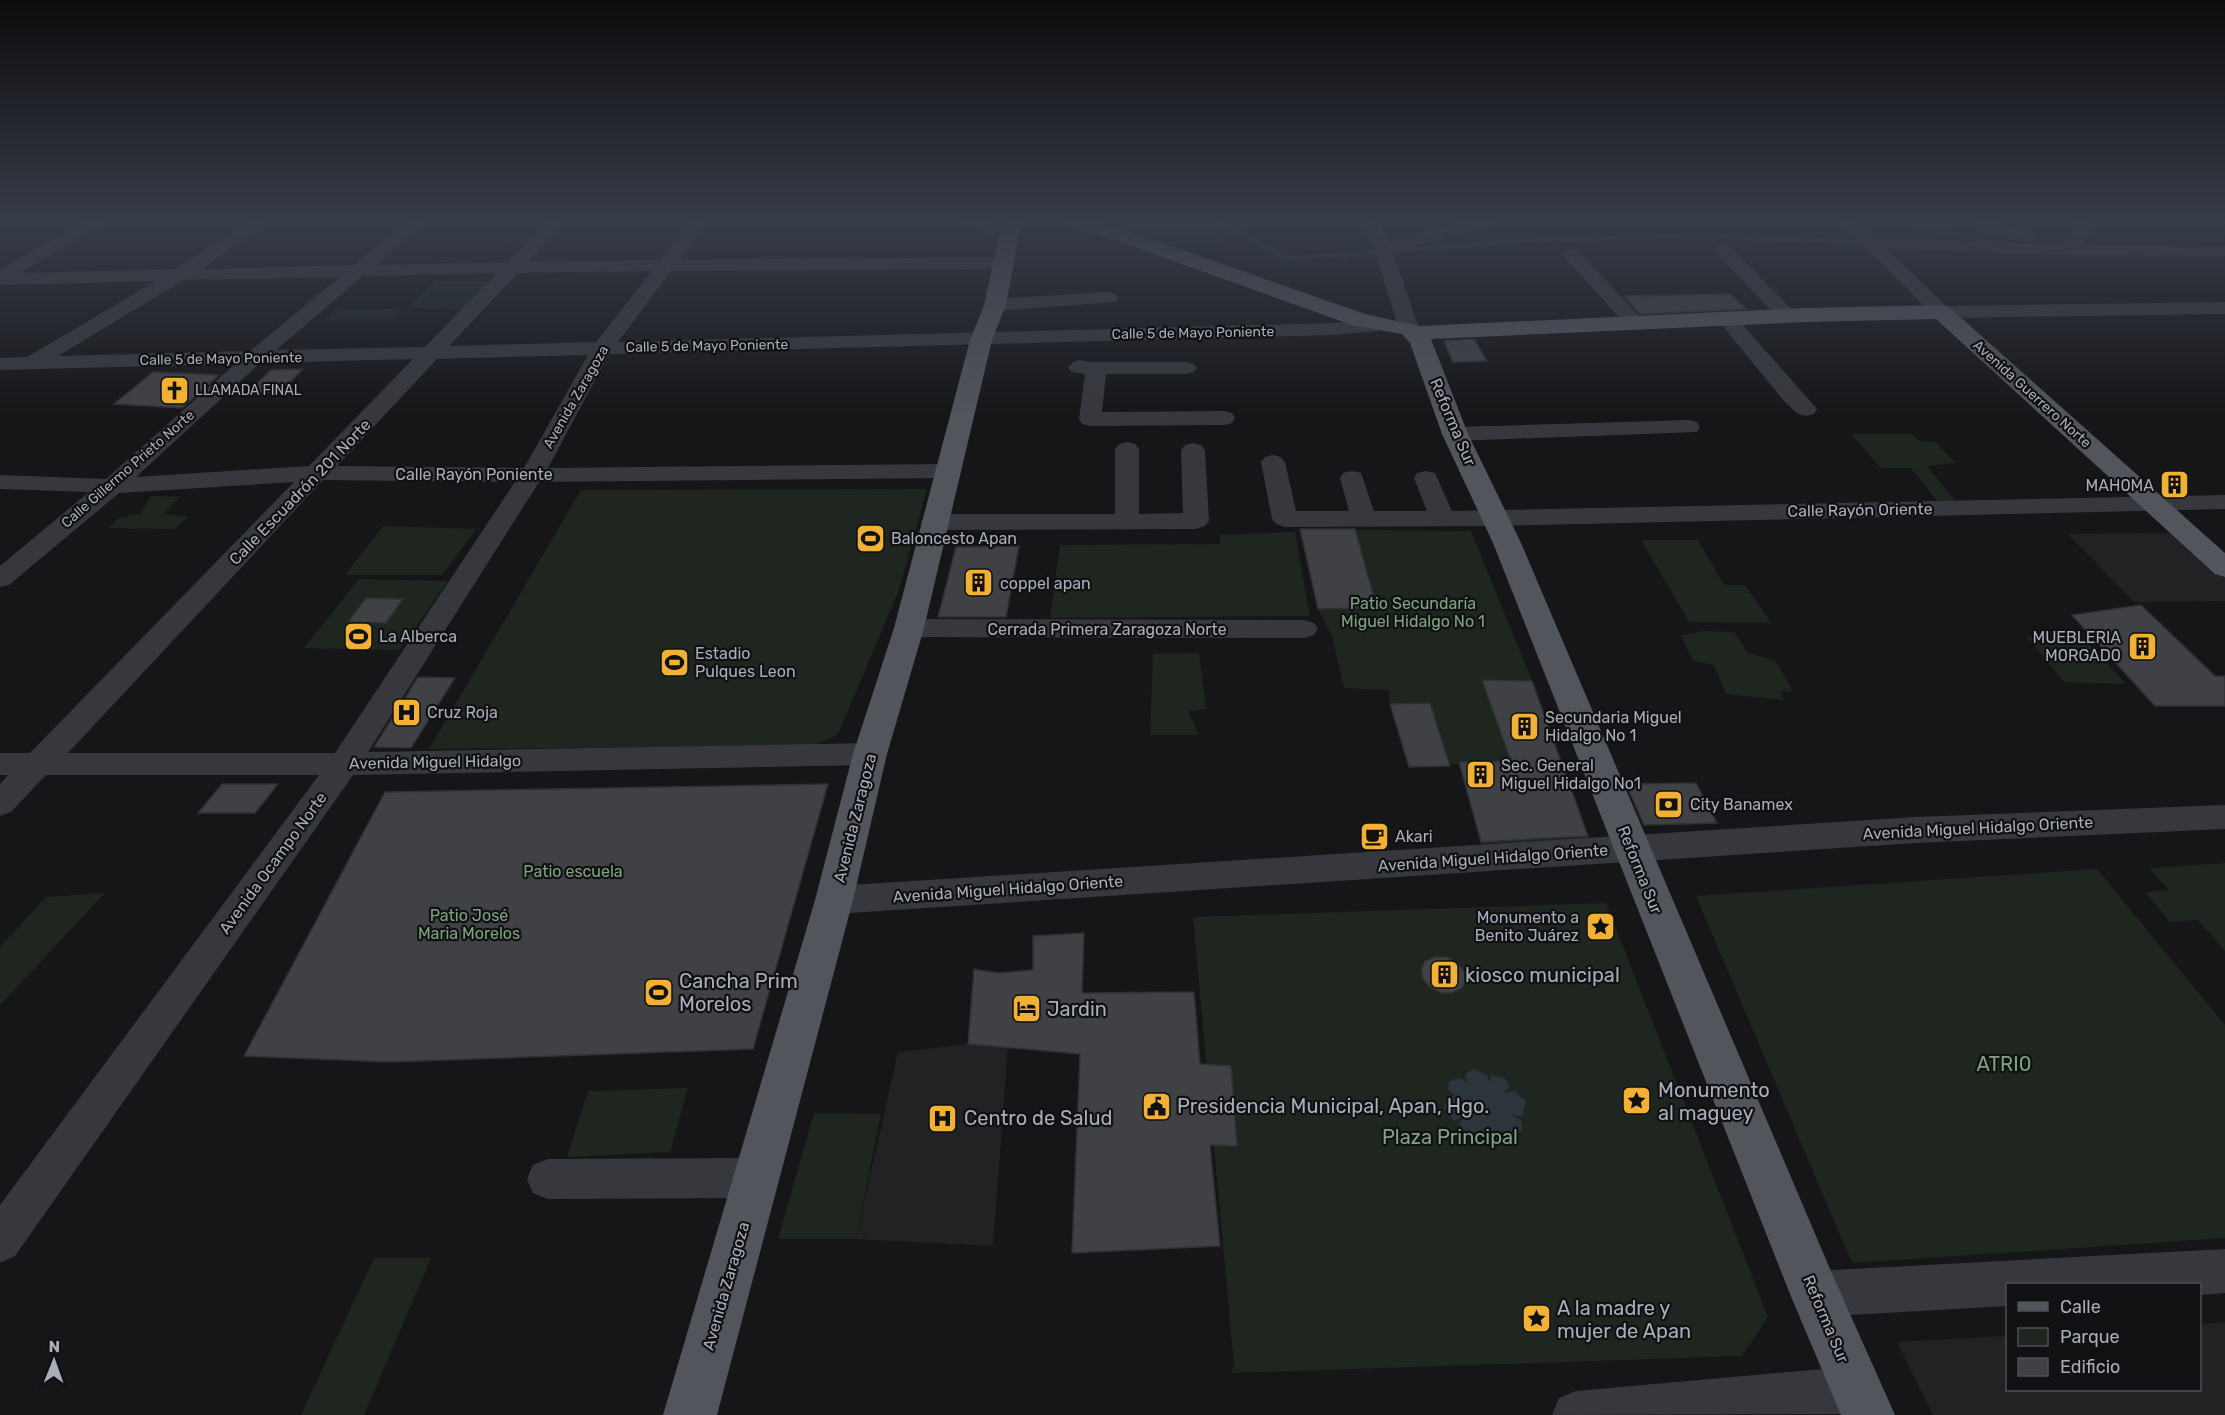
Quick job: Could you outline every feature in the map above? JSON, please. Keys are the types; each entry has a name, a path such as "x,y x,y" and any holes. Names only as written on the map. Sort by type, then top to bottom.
{"main road":[{"name":"Avenida Zaragoza","path":"690,1415 834,900 870,754 909,628 981,340 995,305 999,285"},
{"path":"1263,285 1378,325 1411,331 1941,312"},
{"name":"Avenida Guerrero Norte","path":"1941,312 2225,568"},
{"name":"Reforma Sur","path":"1411,331 1420,340 1455,434 1496,518 1862,1403"}],"street":[{"path":"0,385 162,285"},
{"name":"Calle Gillermo Prieto Norte","path":"0,579 112,486 253,359 342,285"},
{"name":"Calle Escuadrón 201 Norte","path":"0,804 433,354 496,285"},
{"name":"Avenida Zaragoza","path":"532,475 602,348 652,285"},
{"path":"1395,285 1411,331"},
{"path":"1600,285 1636,324"},
{"path":"1757,285 1787,316"},
{"name":"Avenida Guerrero Norte","path":"1914,285 1941,312"},
{"path":"995,305 1108,298"},
{"path":"1941,312 2225,308"},
{"path":"1728,320 1791,395 1806,409"},
{"name":"Calle 5 de Mayo Poniente","path":"0,364 981,340 1333,329 1378,325"},
{"path":"1084,336 1079,368 1186,368"},
{"path":"1096,368 1090,419 1224,418"},
{"path":"1455,434 1689,427"},
{"path":"1126,450 1127,522"},
{"path":"934,522 1196,521 1192,450"},
{"name":"Calle Rayón Oriente","path":"1273,462 1285,519 1496,518 2225,502"},
{"name":"Calle Rayón Poniente","path":"0,482 112,486 319,473 532,475 948,471"},
{"name":"Avenida Ocampo Norte","path":"0,1241 344,764 532,475"},
{"path":"1352,478 1363,518"},
{"path":"1426,478 1442,518"},
{"name":"Cerrada Primera Zaragoza Norte","path":"909,628 1304,629"},
{"name":"Avenida Miguel Hidalgo","path":"0,764 344,764 870,754"},
{"name":"Avenida Miguel Hidalgo Oriente","path":"834,900 1916,830 2225,817"},
{"path":"548,1179 756,1178"},
{"path":"2011,1283 2225,1271"},
{"path":"1815,1294 2006,1283"},
{"path":"1576,1415 1862,1403"}],"shaded area":[{"path":"2177,533 2225,575 2225,601 2134,602 2068,534"},
{"name":"Centro de Salud","path":"968,1044 1008,1045 993,1246 856,1239 898,1052"},
{"path":"1473,1069 1487,1075 1489,1082 1491,1075 1504,1078 1510,1086 1504,1093 1514,1091 1526,1101 1522,1116 1511,1115 1521,1120 1522,1131 1513,1136 1503,1130 1508,1139 1498,1144 1483,1140 1482,1128 1477,1137 1464,1133 1459,1123 1467,1115 1454,1121 1444,1108 1447,1095 1457,1097 1448,1090 1449,1081 1460,1078 1467,1083 1465,1075"},
{"path":"2225,1322 2225,1415 1933,1415 1897,1342 2006,1336 2006,1391 2201,1391 2201,1324"}],"green space":[{"path":"432,285 495,285 471,309 406,308"},
{"path":"406,308 394,320 322,322 335,310"},
{"path":"1851,434 1912,434 1920,441 1936,442 1955,463 1927,466 1960,507 1941,506 1911,468 1881,468"},
{"name":"Estadio Pulques Leon","path":"927,489 899,590 838,734 814,746 429,749 581,490"},
{"path":"151,496 180,497 163,514 189,516 175,529 108,528 119,518 141,513"},
{"path":"383,526 476,529 442,575 345,575"},
{"name":"Patio Secundaría Miguel Hidalgo No 1","path":"1300,529 1471,531 1532,681 1590,839 1481,844 1460,765 1449,763 1409,767 1388,690 1344,688 1332,636 1318,609"},
{"path":"1295,532 1310,616 1050,618 1060,545 1220,544 1220,535"},
{"path":"1641,540 1698,540 1724,585 1745,585 1771,623 1689,622"},
{"name":"La Alberca","path":"359,579 448,581 400,650 304,648"},
{"path":"1703,631 1734,632 1748,653 1775,660 1793,691 1780,692 1784,700 1726,694 1714,665 1693,661 1681,636"},
{"path":"2027,637 2082,637 2126,684 2064,682"},
{"path":"1199,653 1206,709 1188,711 1199,735 1150,735 1153,654"},
{"path":"2225,863 2225,951 2198,920 2170,922 2145,892 2169,890 2149,868"},
{"name":"ATRI0","path":"2097,869 2225,1025 2225,1238 1852,1263 1696,896"},
{"path":"105,893 0,1005 0,947 46,897"},
{"name":"Plaza Principal","path":"1606,903 1768,1317 1742,1356 1231,1373 1234,1365 1193,917"},
{"path":"688,1088 670,1152 567,1157 588,1091"},
{"path":"814,1113 881,1114 856,1239 778,1239"},
{"path":"374,1258 431,1258 364,1415 301,1415"}],"building":[{"path":"1730,294 1747,309 1640,314 1624,296"},
{"path":"1474,339 1487,361 1453,362 1444,341"},
{"path":"303,369 279,393 247,393 271,370"},
{"name":"LLAMADA FINAL","path":"153,372 219,375 182,408 114,404"},
{"path":"1300,529 1355,529 1377,608 1318,609"},
{"name":"coppel apan","path":"1019,546 1006,617 938,617 956,547"},
{"name":"La Alberca","path":"366,598 403,599 386,623 348,622"},
{"name":"MUEBLERIA M0RGAD0","path":"2141,605 2215,676 2225,676 2225,706 2155,706 2072,615"},
{"name":"Cruz Roja","path":"418,677 455,678 411,748 374,747"},
{"path":"1482,680 1532,681 1588,836 1481,842 1459,762 1511,761"},
{"path":"1430,703 1450,766 1409,767 1390,704"},
{"name":"City Banamex","path":"1696,783 1717,823 1644,825 1626,784"},
{"path":"222,784 278,784 255,813 198,813"},
{"name":"Patio José Maria Morelos","path":"828,784 753,1049 390,1062 244,1056 385,792"},
{"name":"Presidencia Municipal, Apan, Hgo.","path":"1084,933 1082,993 1194,992 1200,1064 1231,1066 1237,1146 1210,1145 1220,1246 1072,1253 1080,1054 968,1044 974,969 998,973 1033,970 1033,936"},
{"name":"kiosco municipal","path":"1435,957 1447,957 1464,971 1466,980 1462,988 1452,993 1441,993 1430,987 1423,979 1421,970 1425,961"}],"place":[{"name":"LLAMADA FINAL","path":"174,390"},
{"name":"MAH0MA","path":"2175,485"},
{"name":"Baloncesto Apan","path":"870,538"},
{"name":"coppel apan","path":"979,583"},
{"name":"La Alberca","path":"358,636"},
{"name":"MUEBLERIA M0RGAD0","path":"2142,646"},
{"name":"Estadio Pulques Leon","path":"674,662"},
{"name":"Cruz Roja","path":"406,712"},
{"name":"Secundaria Miguel Hidalgo No 1","path":"1524,726"},
{"name":"Sec. General Miguel Hidalgo No1","path":"1480,774"},
{"name":"City Banamex","path":"1669,804"},
{"name":"Akari","path":"1374,836"},
{"name":"Monumento a Benito Juárez","path":"1600,926"},
{"name":"kiosco municipal","path":"1444,975"},
{"name":"Cancha Prim Morelos","path":"658,992"},
{"name":"Jardin","path":"1026,1009"},
{"name":"Monumento al maguey","path":"1637,1101"},
{"name":"Presidencia Municipal, Apan, Hgo.","path":"1156,1106"},
{"name":"Centro de Salud","path":"943,1118"},
{"name":"A la madre y mujer de Apan","path":"1536,1319"}],"park label":[{"name":"Patio escuela","path":"573,871"}]}
